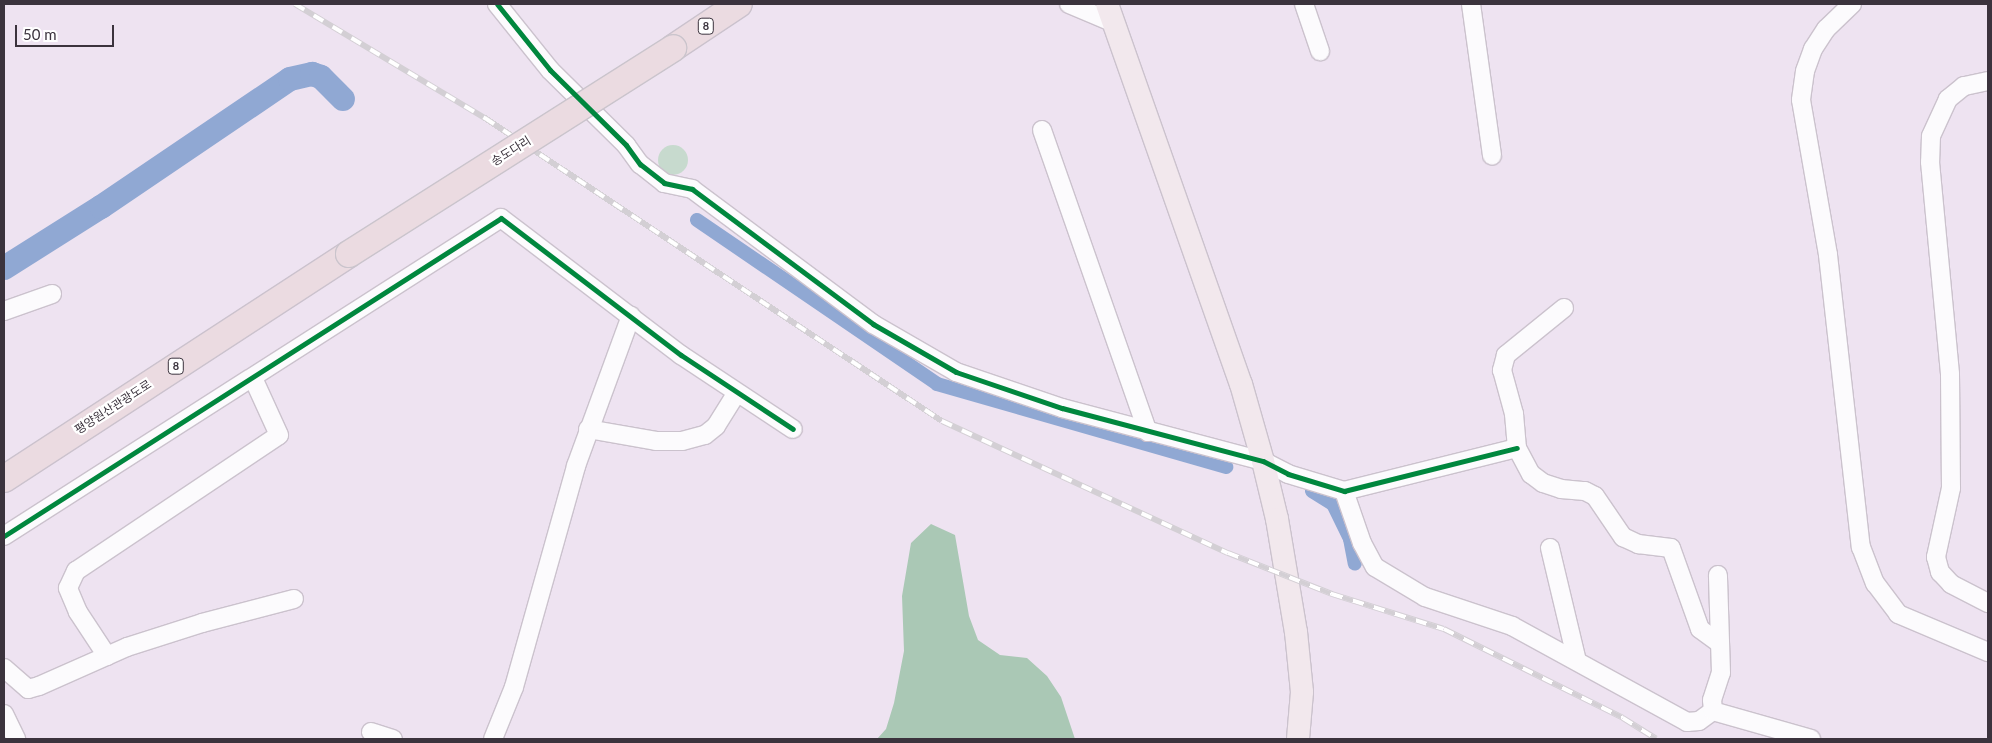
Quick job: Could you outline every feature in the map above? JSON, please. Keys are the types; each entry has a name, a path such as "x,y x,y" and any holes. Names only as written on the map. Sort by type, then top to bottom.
{"highway":[{"name":"송도다리","path":"349,254 739,4"},
{"name":"평양원산관광도로","path":"4,479 349,254"}],"main road":[{"path":"1111,13 1241,384 1263,461 1277,519 1298,640 1302,692 1298,739"}],"street":[{"path":"497,4 550,70 626,145 640,164 664,183 692,189 872,324 956,372 1062,408 1263,461 1288,474 1344,491 1517,448"},
{"path":"1069,4 1111,13"},
{"path":"1304,4 1320,51"},
{"path":"1471,4 1492,156"},
{"path":"1852,4 1826,28 1813,48 1805,70 1800,100 1828,255 1861,547 1875,583 1898,614 1988,652"},
{"path":"1988,81 1964,86 1948,99 1931,136 1930,162 1950,374 1951,488 1936,557 1940,572 1951,584 1988,603"},
{"path":"1042,130 1148,432"},
{"path":"4,536 501,218 736,394 793,429"},
{"path":"4,311 52,294"},
{"path":"1564,308 1506,355 1502,370 1514,414 1517,448 1530,474 1543,483 1595,496 1623,536 1638,544 1670,548 1700,629 1718,642"},
{"path":"493,739 514,687 588,429 631,316"},
{"path":"107,656 78,612 68,588 76,571 279,435 253,378"},
{"path":"588,429 656,441 682,441 705,435 716,426 736,394"},
{"path":"1344,491 1362,543 1375,567 1425,597 1512,626 1577,661 1668,715 1687,722 1699,721 1713,711"},
{"path":"1550,548 1577,661"},
{"path":"1713,711 1712,700 1720,672 1718,575"},
{"path":"4,668 28,689 107,656 202,622 294,600"},
{"path":"1713,711 1811,739"},
{"path":"4,714 16,739"},
{"path":"371,732 393,739"}],"green space":[{"path":"673,145 683,150 688,160 683,170 673,175 663,170 658,160 663,150"},
{"path":"931,524 955,535 969,616 978,640 1000,655 1027,658 1047,676 1061,697 1075,739 877,739 886,729 894,703 904,651 902,596 911,543"}],"waterway":[{"path":"4,268 101,207 290,79 312,74 321,77 343,99"},
{"path":"697,220 937,384 1226,467"},
{"path":"1312,491 1333,504 1350,539 1355,564"}],"railway":[{"path":"295,4 485,118 942,421 1228,553 1332,594 1444,629 1623,718 1656,739"}],"cycle path":[{"path":"497,4 550,70 626,145 640,164 664,183 692,189 873,324 956,372 1062,408 1263,461 1288,474 1344,491 1517,448"},
{"path":"4,536 501,218 681,355 793,429"}]}
